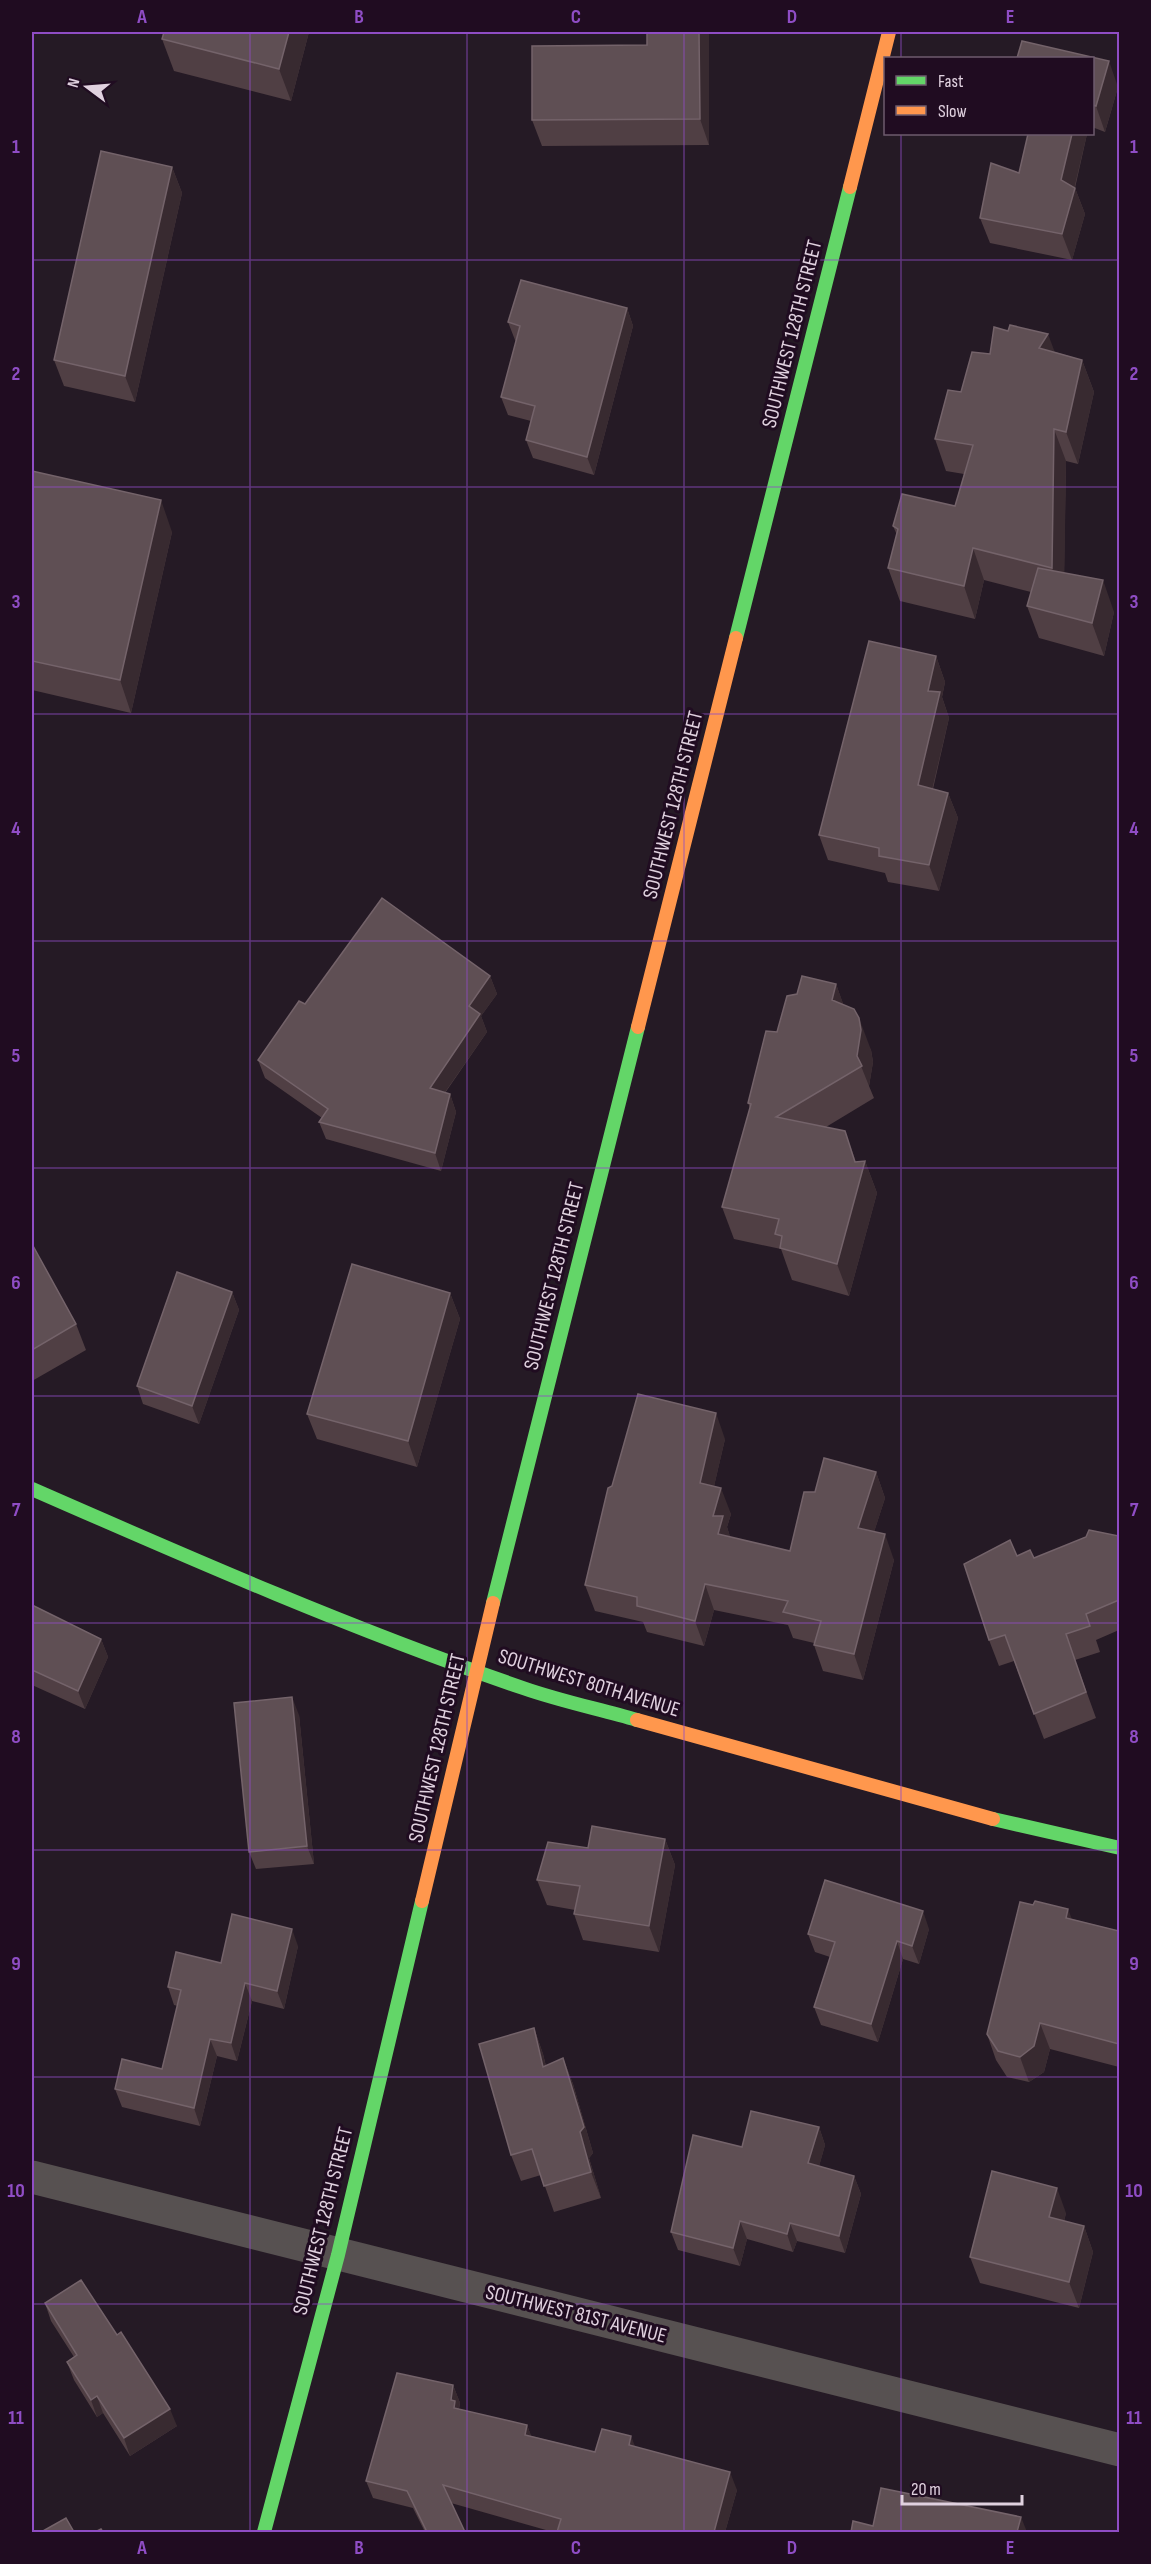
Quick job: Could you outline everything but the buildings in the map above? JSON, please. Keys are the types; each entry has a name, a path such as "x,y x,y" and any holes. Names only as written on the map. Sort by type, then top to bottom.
{"street":[{"name":"SOUTHWEST 128TH STREET","path":"264,2532 338,2254 477,1671 889,32"},
{"name":"SOUTHWEST 80TH AVENUE","path":"32,1489 220,1572 433,1656 526,1689 997,1820 1119,1848"},
{"name":"SOUTHWEST 81ST AVENUE","path":"32,2177 1119,2450"}],"traffic: fast":[{"path":"736,638 850,187"},
{"path":"493,1603 638,1027"},
{"path":"32,1489 215,1568 399,1643 537,1693 637,1720"},
{"path":"993,1819 1120,1848"},
{"path":"264,2532 338,2255 422,1901"}],"traffic: slow":[{"path":"850,187 889,32"},
{"path":"638,1027 736,638"},
{"path":"422,1901 493,1603"},
{"path":"637,1720 993,1819"}]}
